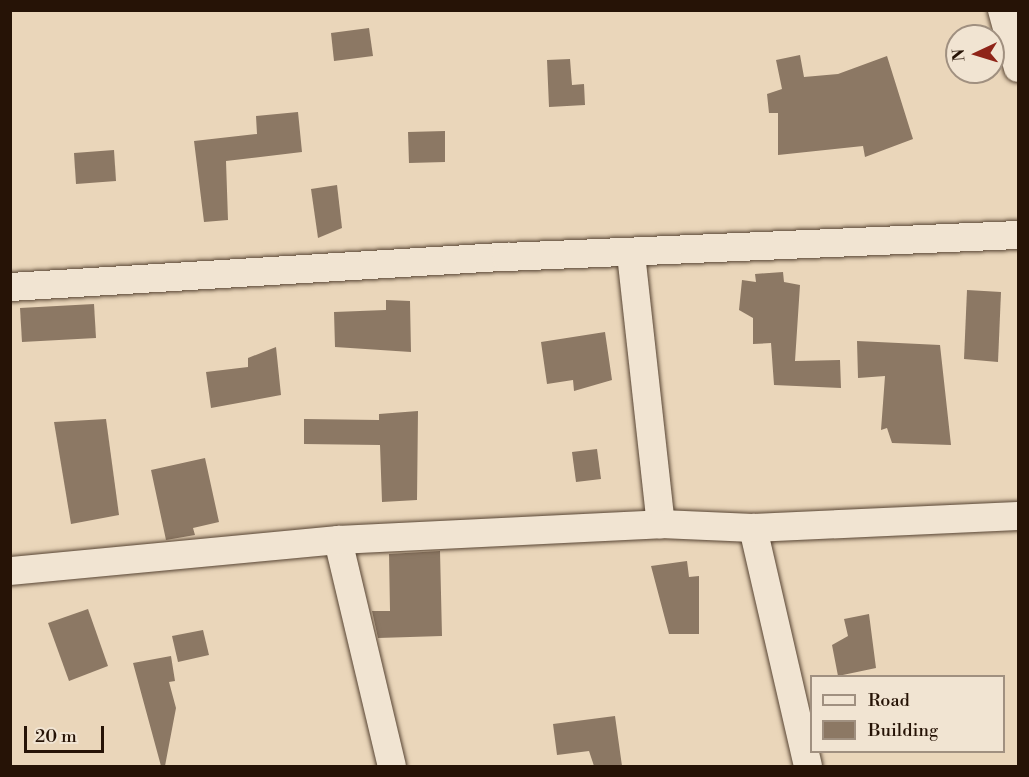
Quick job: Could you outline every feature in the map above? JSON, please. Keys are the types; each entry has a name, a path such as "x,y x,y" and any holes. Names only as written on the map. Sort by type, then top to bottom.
{"street":[{"path":"1002,10 1018,68"},
{"path":"10,287 1018,235"},
{"path":"631,254 661,524"},
{"path":"10,571 338,540 661,524 753,528 1018,516"},
{"path":"753,528 808,766"},
{"path":"338,540 392,766"}],"building":[{"path":"369,28 373,56 334,61 331,33"},
{"path":"800,55 804,77 838,74 887,56 913,139 865,157 863,146 778,155 778,113 769,113 767,94 782,89 776,60"},
{"path":"570,59 572,85 584,84 585,105 549,107 547,60"},
{"path":"298,112 302,152 226,161 228,220 204,222 194,141 257,134 256,116"},
{"path":"445,131 445,162 409,163 408,132"},
{"path":"114,150 116,181 76,184 74,153"},
{"path":"337,185 342,228 318,238 311,189"},
{"path":"783,272 784,282 800,285 795,361 840,360 841,388 774,385 771,343 753,344 753,318 739,310 742,280 756,282 755,274"},
{"path":"967,290 1001,292 998,362 964,359"},
{"path":"386,300 410,301 411,352 335,347 334,312 386,310"},
{"path":"94,304 96,338 22,342 20,308"},
{"path":"605,332 612,380 574,391 573,380 547,384 541,342"},
{"path":"857,341 940,345 951,445 892,443 887,428 881,430 885,376 858,378"},
{"path":"276,347 281,395 211,408 206,372 248,367 248,358"},
{"path":"418,411 417,500 382,502 380,445 304,444 304,419 379,420 379,414"},
{"path":"106,419 119,515 71,524 54,422"},
{"path":"597,449 601,479 576,482 572,452"},
{"path":"205,458 219,522 193,528 195,535 166,540 151,470"},
{"path":"440,551 442,636 378,638 372,611 390,611 389,554"},
{"path":"687,561 689,577 699,576 699,634 669,634 651,566"},
{"path":"88,609 108,666 69,681 48,623"},
{"path":"869,614 876,668 838,675 832,645 848,636 844,619"},
{"path":"203,630 209,655 178,662 172,636"},
{"path":"171,656 175,681 169,682 176,708 165,766 161,766 133,663"},
{"path":"615,716 622,766 594,766 589,751 557,755 553,724"}]}
